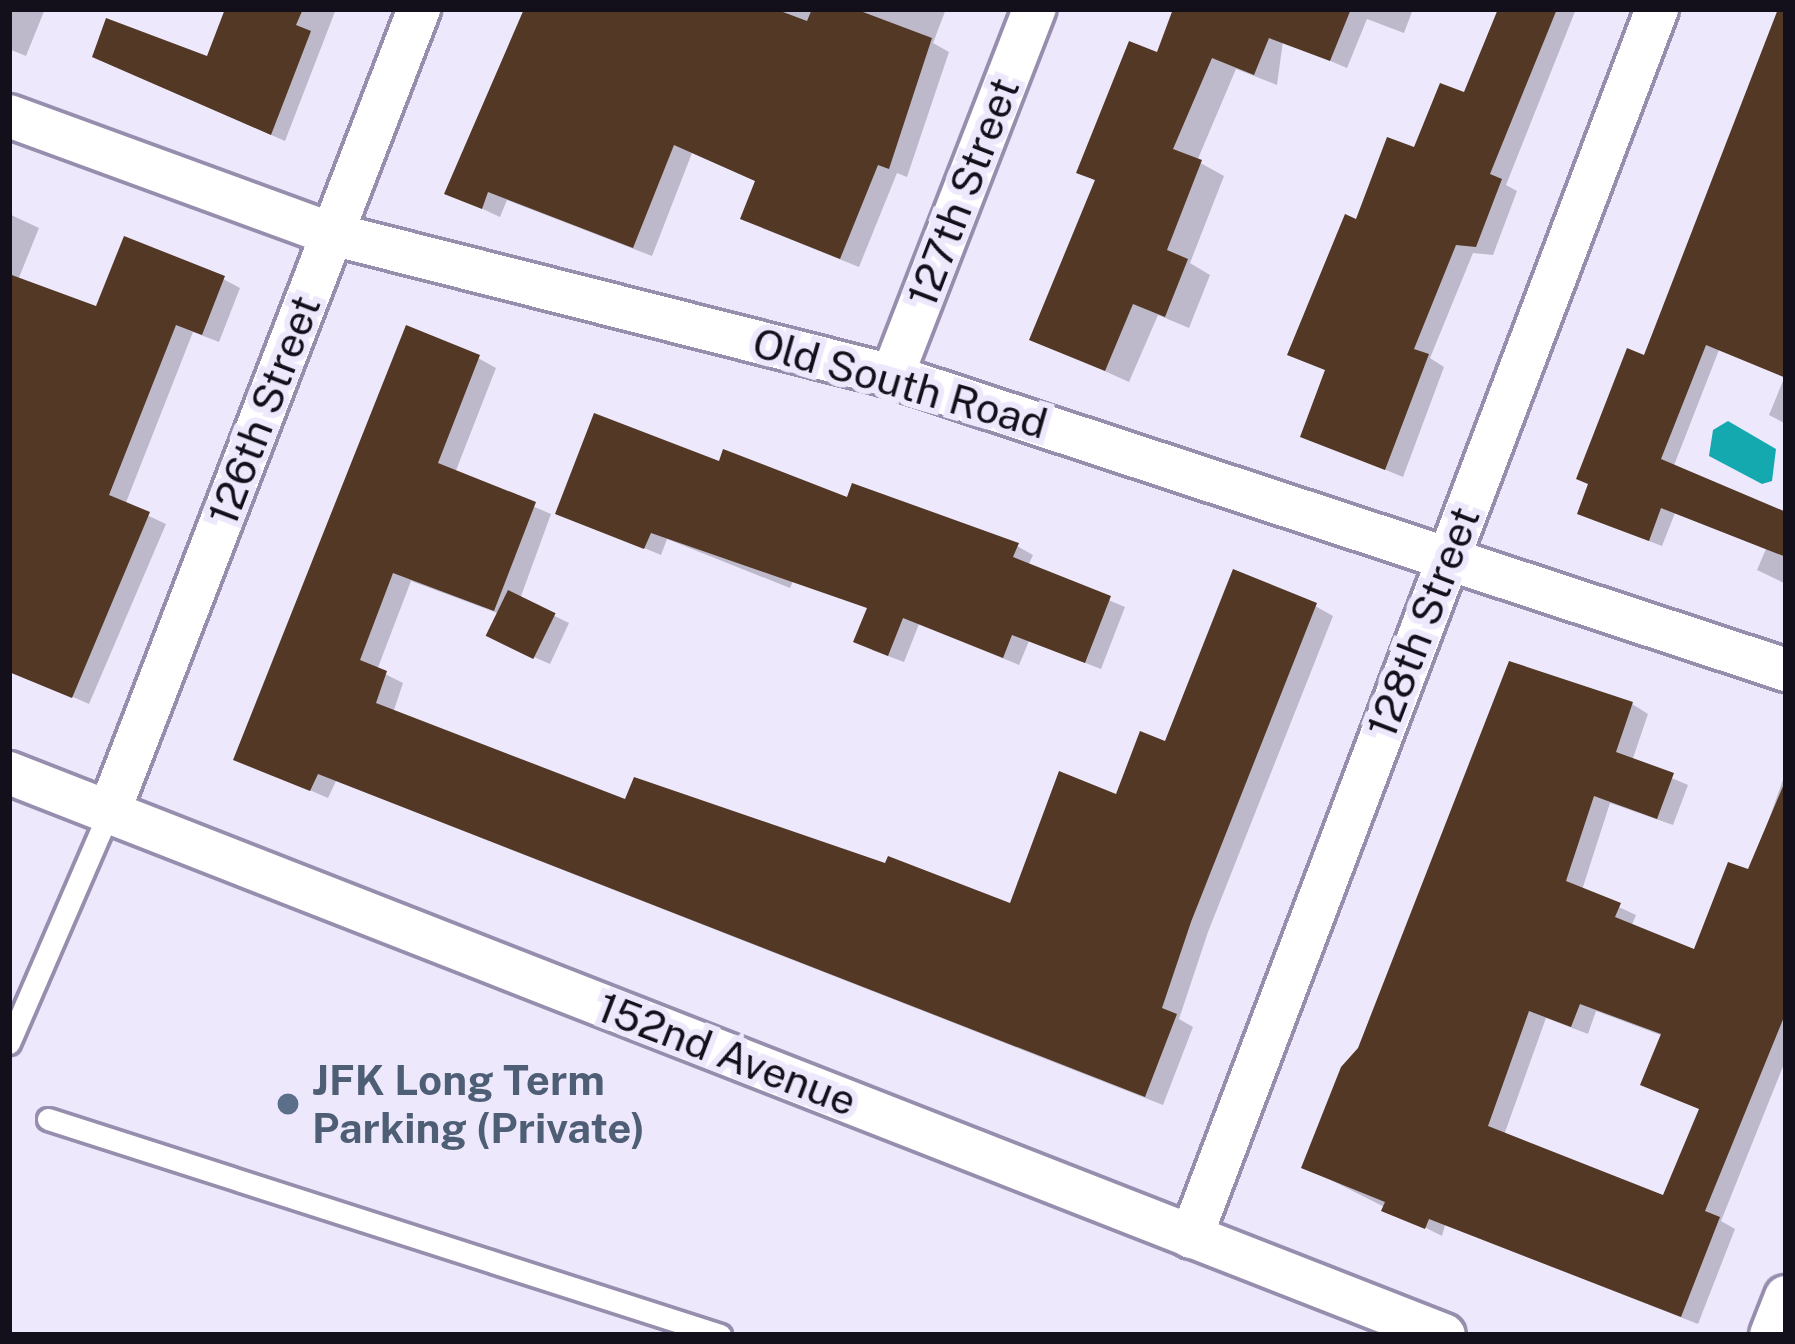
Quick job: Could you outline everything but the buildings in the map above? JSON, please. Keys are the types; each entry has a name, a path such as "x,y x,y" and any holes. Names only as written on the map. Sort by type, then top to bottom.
{"street":[{"name":"126th Street","path":"109,812 419,9"},
{"name":"127th Street","path":"892,376 1034,9"},
{"name":"128th Street","path":"1192,1237 1657,9"},
{"name":"Old South Road","path":"9,116 332,234 892,376 1448,553 1786,670"},
{"name":"152nd Avenue","path":"9,772 1444,1335"},
{"path":"1772,1335 1786,1297"}],"lane":[{"path":"9,1043 109,812"},
{"path":"48,1119 720,1335"}],"shaded area":[{"path":"1728,421 1776,449 1772,481 1762,484 1709,456 1713,430"}],"place":[{"name":"JFK Long Term Parking (Private)","path":"288,1104"}]}
